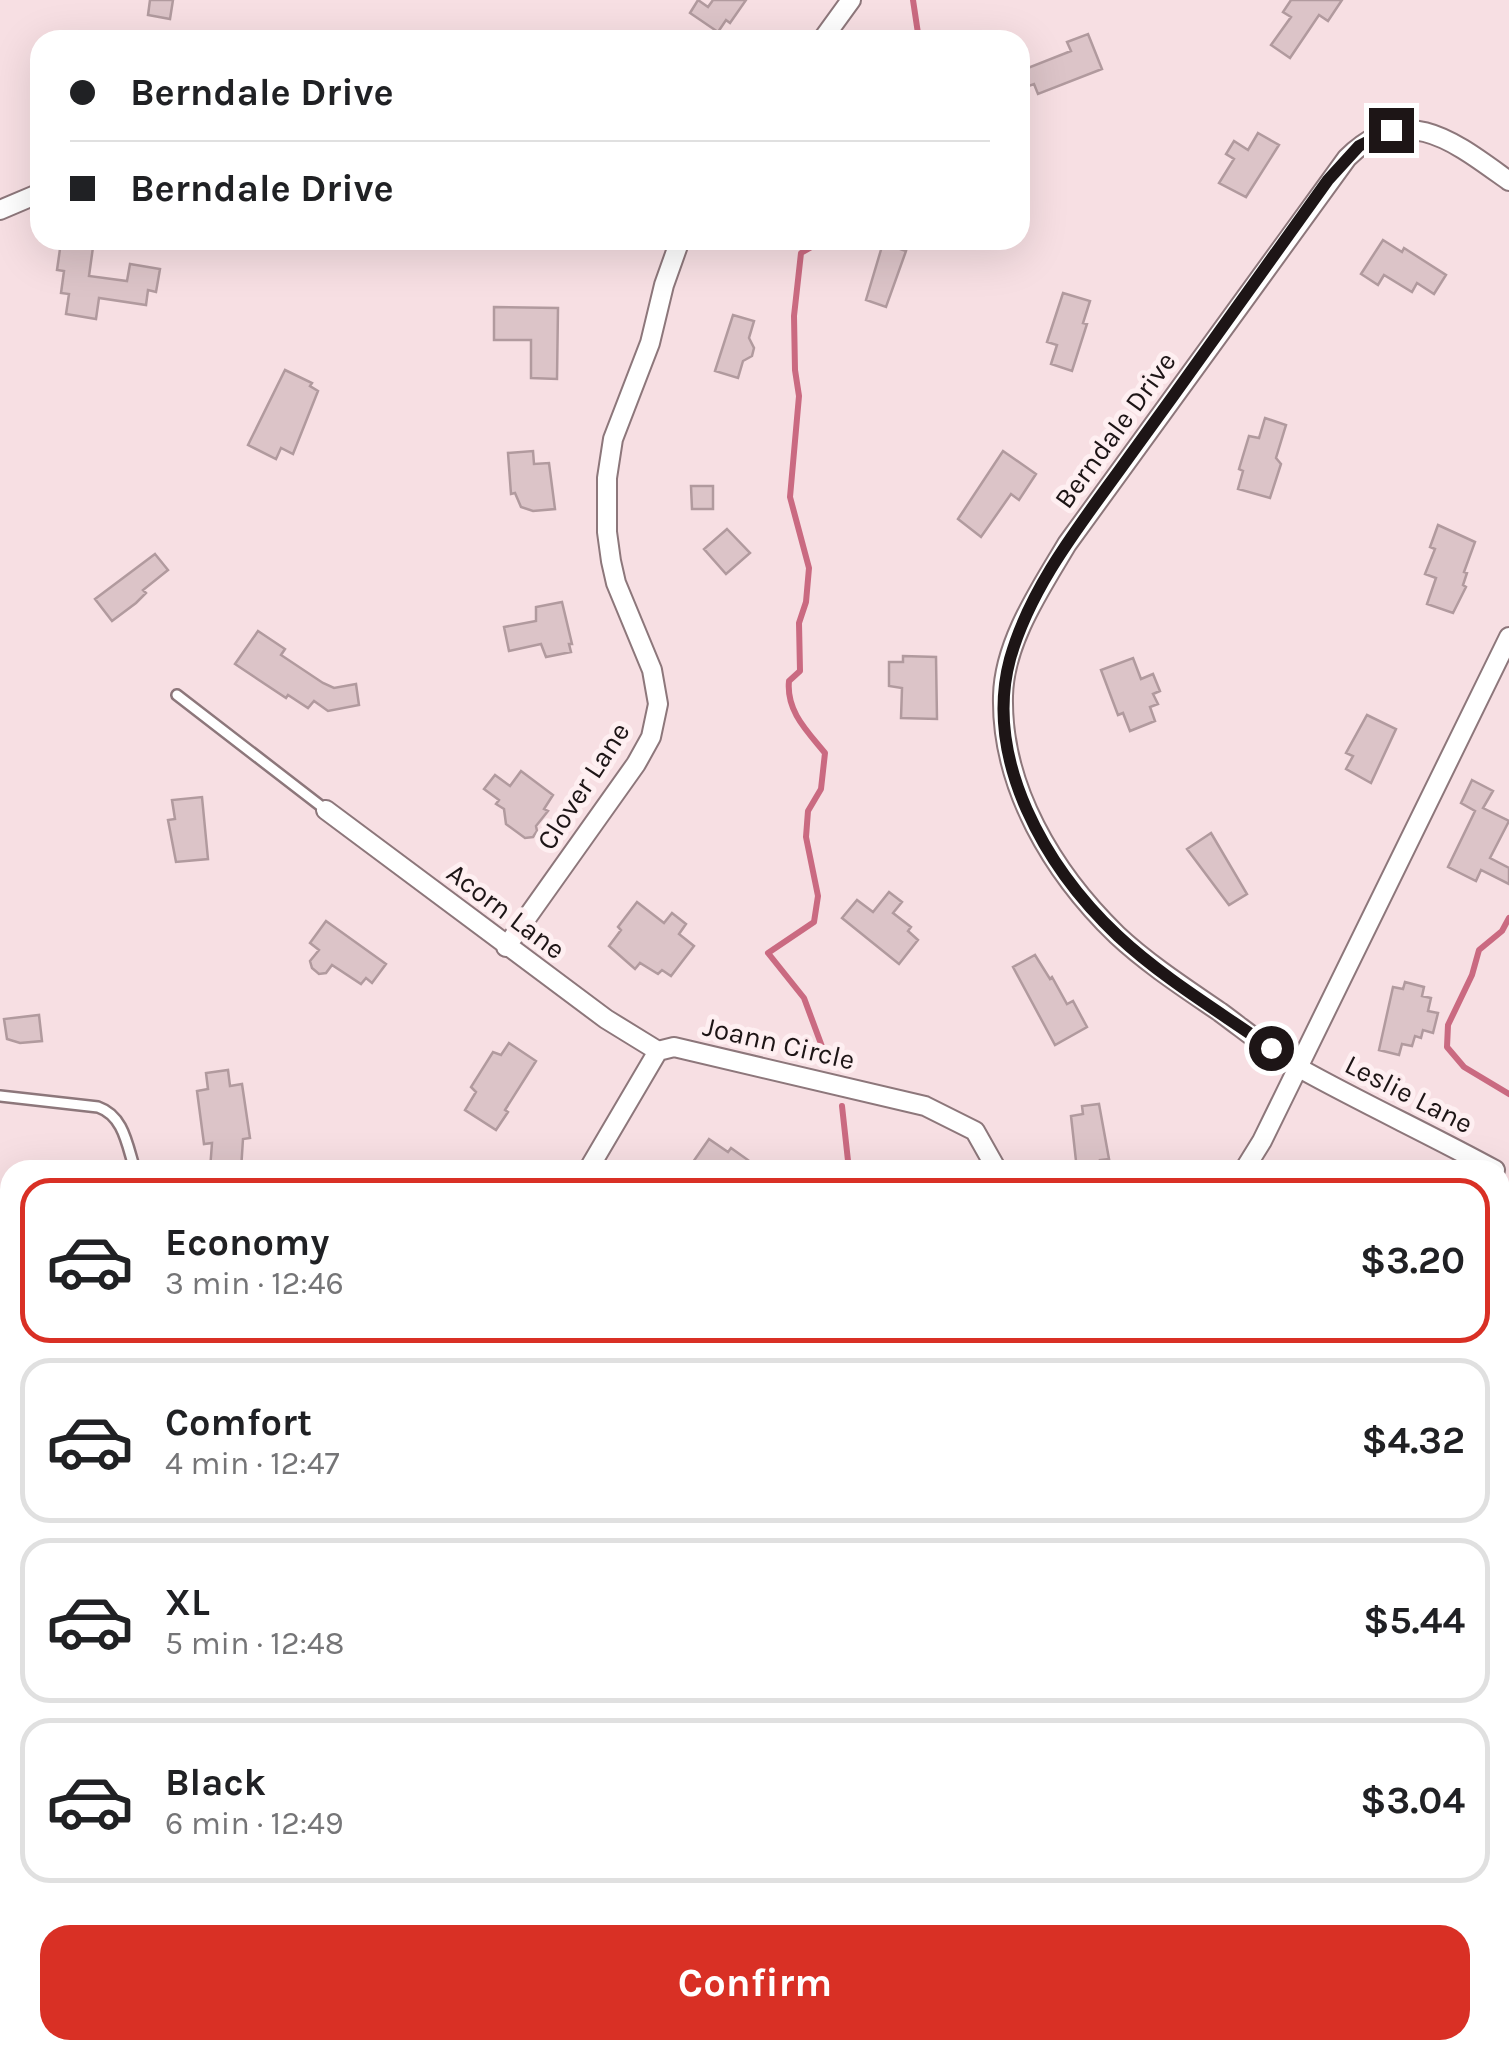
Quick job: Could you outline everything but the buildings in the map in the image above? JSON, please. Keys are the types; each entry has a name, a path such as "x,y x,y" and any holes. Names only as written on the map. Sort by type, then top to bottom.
{"street":[{"path":"830,30 852,0"},
{"name":"Berndale Drive","path":"1297,1067 1118,936 1061,868 1037,830 1008,759 1003,694 1011,658 1030,610 1067,544 1328,180 1359,146 1391,130 1428,132 1509,181"},
{"path":"0,210 30,197"},
{"name":"Clover Lane","path":"506,946 636,764 651,737 658,704 652,670 616,583 611,561 606,532 607,478 613,439 650,343 676,250"},
{"path":"1250,1160 1509,637"},
{"name":"Acorn Lane","path":"326,810 606,1019 658,1051"},
{"name":"Joann Circle","path":"658,1051 674,1047 926,1106 975,1132 991,1160"},
{"path":"594,1160 658,1051"},
{"name":"Leslie Lane","path":"1297,1067 1475,1160"}],"lane":[{"path":"177,694 326,810"},
{"path":"0,1096 98,1106 109,1111 123,1132 132,1160"}],"waterway":[{"path":"913,0 918,30"},
{"path":"806,250 801,253 794,316 799,396 790,497 809,568 806,602 799,623 800,671 789,681 789,692 799,720 825,753 821,789 808,811 806,837 818,896 814,922 768,953 804,998 827,1060"},
{"path":"1509,918 1502,931 1479,950 1472,975 1448,1025 1447,1047 1464,1067 1509,1094"},
{"path":"842,1106 848,1160"}],"route":[{"path":"1271,1048 1118,936 1061,868 1037,830 1008,759 1003,694 1011,658 1030,610 1067,544 1328,180 1359,146 1391,130"}]}
